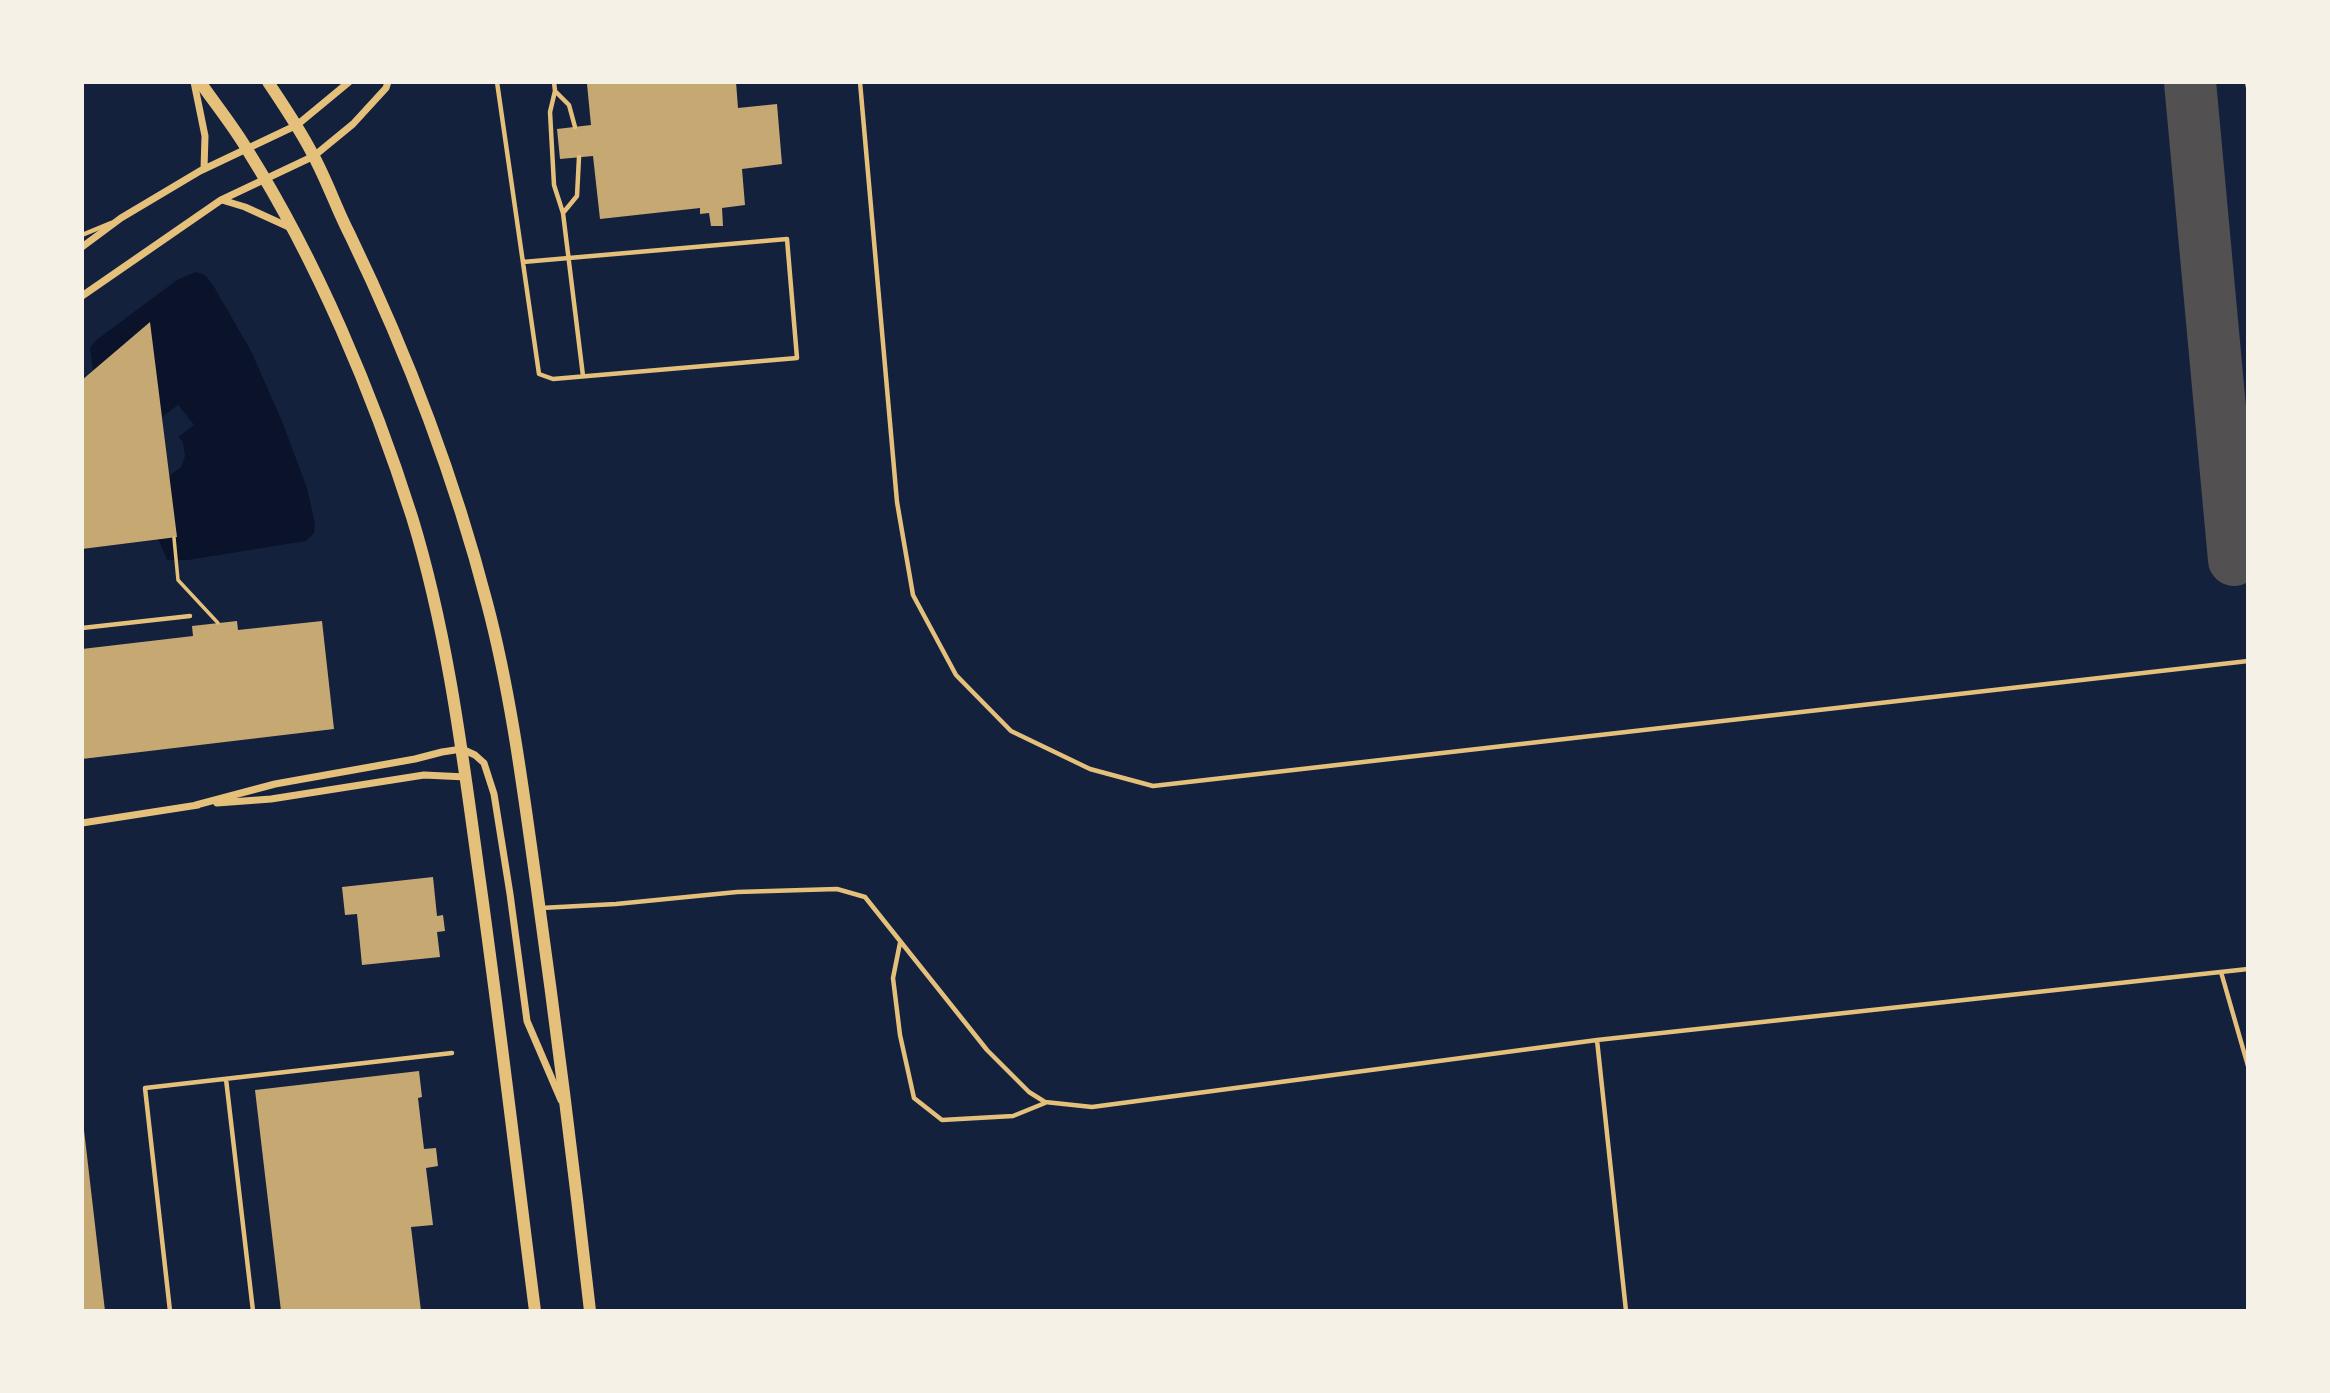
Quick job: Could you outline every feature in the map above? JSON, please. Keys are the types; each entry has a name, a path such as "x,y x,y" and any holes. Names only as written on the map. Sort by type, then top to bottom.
{"main road":[{"path":"200,82 265,179 319,281 350,351 412,518 440,624 463,749 535,1311"},
{"path":"268,82 314,156 380,298 414,380 454,490 488,606 518,754 568,1117 590,1311"}],"street":[{"path":"194,82 205,136 204,169"},
{"path":"82,247 121,218 204,169 297,125 349,82"},
{"path":"82,296 221,200 314,156 354,124 386,88 388,82"},
{"path":"221,200 246,207 291,228"},
{"path":"196,805 275,784 463,749 475,755 484,763 489,775 510,894 527,1021 568,1117"},
{"path":"82,823 196,805 271,799 424,775 466,777"}],"lane":[{"path":"497,82 539,374 553,379 797,358 787,239 523,262"},
{"path":"554,82 555,91 550,112 554,185 563,213 583,376"},
{"path":"860,82 897,502 913,595 956,675 1011,731 1090,769 1153,786 2248,661"},
{"path":"555,91 569,106 575,127"},
{"path":"563,213 577,196 579,157"},
{"path":"82,235 121,218"},
{"path":"82,628 190,616"},
{"path":"540,908 616,904 737,892 837,889 864,897 987,1050 1029,1093 1045,1102 1092,1107 1597,1041 2248,969"},
{"path":"900,942 893,978 900,1035 914,1098 942,1120 1013,1116 1045,1102"},
{"path":"2221,972 2248,1066"},
{"path":"1597,1041 1626,1311"},
{"path":"170,1311 145,1088 452,1053"},
{"path":"226,1079 253,1311"}],"path":[{"path":"174,538 178,580 218,623"}],"water":[{"path":"195,272 205,275 213,285 251,351 282,421 307,488 315,523 314,533 306,541 188,560 167,560 158,539 177,537 93,370 90,348 95,341 177,280"}],"pier":[{"path":"178,405 194,425 178,437 183,442 185,456 181,467 169,476 162,417"}],"building":[{"path":"736,82 738,108 777,104 782,164 742,169 745,205 722,208 723,226 711,226 709,213 700,214 700,208 600,219 593,156 560,159 557,129 591,125 587,84"},
{"path":"150,322 177,537 82,549 82,380"},
{"path":"237,621 238,630 322,621 334,729 82,759 82,649 193,636 192,626"},
{"path":"433,877 437,916 443,915 445,931 437,932 440,957 362,965 357,914 345,915 342,887"},
{"path":"419,1071 422,1097 418,1098 424,1149 436,1148 438,1166 426,1168 433,1225 411,1227 421,1311 281,1311 255,1090"},
{"path":"84,1130 105,1311 82,1311"}],"taxiway":[{"path":"2190,82 2234,560"}]}
